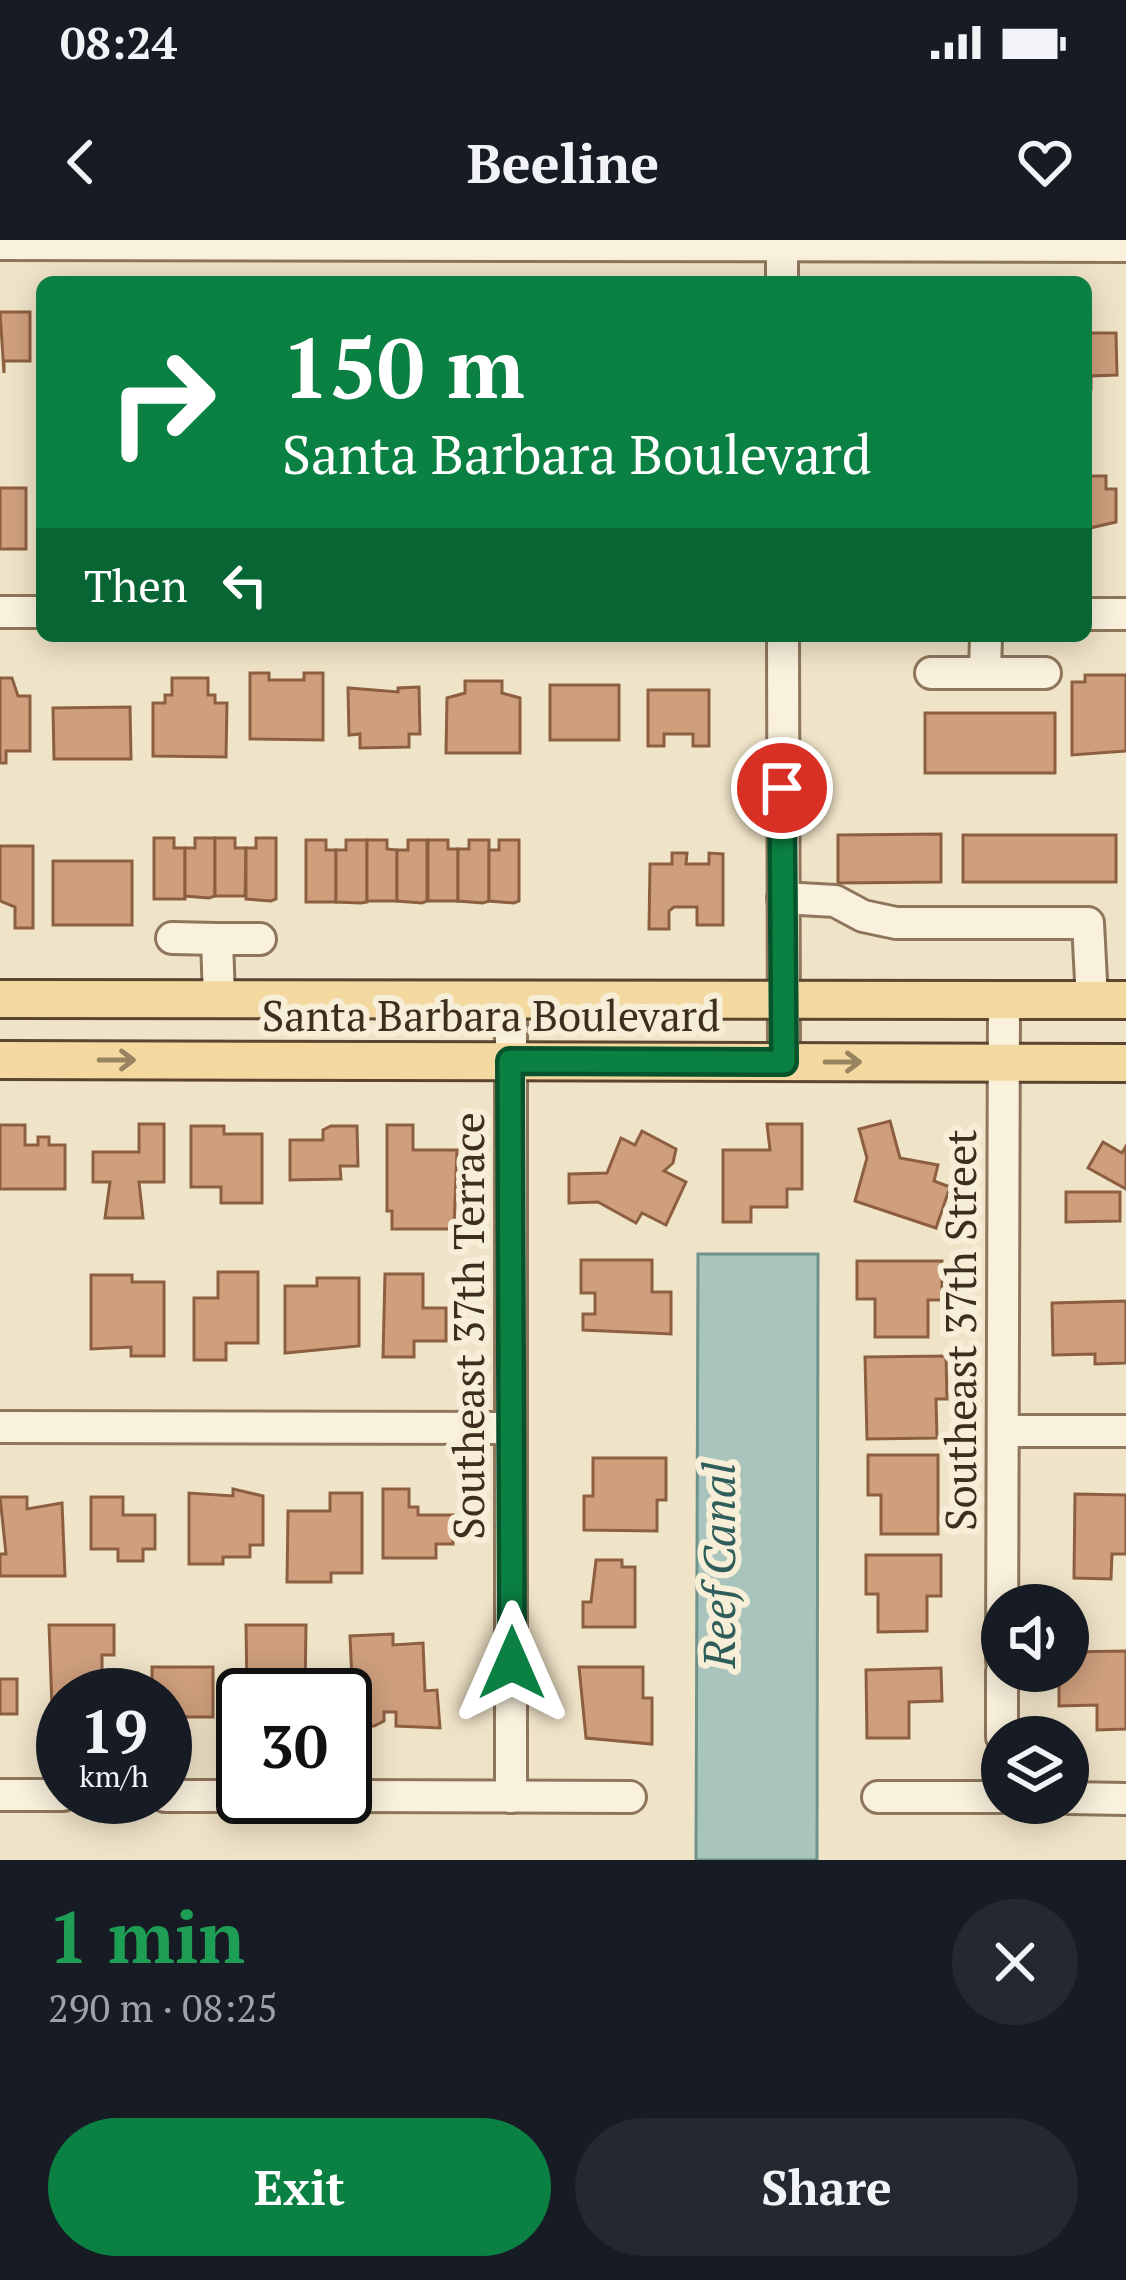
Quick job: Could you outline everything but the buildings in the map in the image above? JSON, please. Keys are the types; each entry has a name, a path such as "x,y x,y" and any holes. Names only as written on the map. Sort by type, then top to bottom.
{"main road":[{"name":"Santa Barbara Boulevard","path":"0,999 1109,1000"},
{"name":"Santa Barbara Boulevard","path":"0,1060 1126,1063"}],"street":[{"path":"782,243 782,276"},
{"path":"0,244 1126,246"},
{"path":"0,612 36,612"},
{"path":"1092,614 1126,614"},
{"path":"783,642 784,1062"},
{"path":"985,673 986,642"},
{"path":"931,673 1045,673"},
{"path":"783,898 835,901 863,916 896,922 1088,923 1109,1000"},
{"path":"172,938 260,939"},
{"path":"217,939 219,999"},
{"name":"Southeast 37th Terrace","path":"511,1797 512,999"},
{"name":"Southeast 37th Street","path":"1003,1584 1004,1000"},
{"path":"0,1427 511,1428"},
{"path":"1004,1431 1126,1431"},
{"path":"0,1795 36,1795"},
{"path":"372,1796 630,1797"},
{"path":"878,1797 981,1797"},
{"path":"1089,1798 1126,1799"}],"water":[{"name":"Reef Canal","path":"698,1254 818,1254 817,1860 696,1860"}],"route":[{"path":"512,1663 510,1061 784,1062 782,788"}]}
